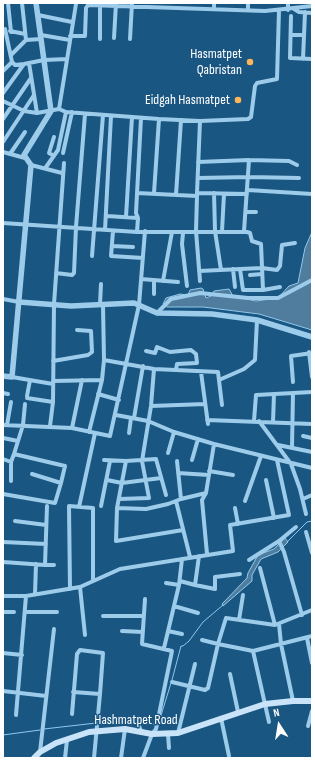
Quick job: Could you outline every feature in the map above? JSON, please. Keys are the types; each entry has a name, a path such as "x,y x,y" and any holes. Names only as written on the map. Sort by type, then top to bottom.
{"main road":[{"name":"Hashmatpet Road","path":"34,758 40,752 56,743 98,728 140,728 168,734 178,733 265,704 293,701 312,701"}],"street":[{"path":"8,3 11,32"},
{"path":"22,3 26,40"},
{"path":"25,158 25,152 51,111 36,3"},
{"path":"59,109 75,3"},
{"path":"184,3 184,8"},
{"path":"198,9 199,3"},
{"path":"214,3 214,9"},
{"path":"248,3 248,10"},
{"path":"288,3 288,10"},
{"path":"100,4 100,39"},
{"path":"11,55 26,40 41,37 70,38 85,36 86,6 100,4 151,5 198,9 288,10 300,6 312,6"},
{"path":"114,38 116,5"},
{"path":"130,39 132,5"},
{"path":"294,9 299,12 312,13"},
{"path":"3,101 24,111 37,113 59,109 66,112 85,114 159,119 200,121 248,119 251,117 255,86 257,83 277,79 278,10"},
{"path":"303,59 305,12"},
{"path":"38,15 72,22"},
{"path":"291,16 290,58 312,59"},
{"path":"4,29 11,32 25,34"},
{"path":"4,29 12,62"},
{"path":"291,35 304,35"},
{"path":"3,49 9,47"},
{"path":"12,62 15,65 44,60 67,59"},
{"path":"3,71 12,62"},
{"path":"29,63 37,113"},
{"path":"3,93 24,64"},
{"path":"3,119 32,78"},
{"path":"3,142 34,95"},
{"path":"46,167 58,150 66,112"},
{"path":"63,153 72,112"},
{"path":"56,273 72,275 74,273 85,114"},
{"path":"92,256 103,115"},
{"path":"105,230 111,116"},
{"path":"126,217 132,117"},
{"path":"137,232 138,218 136,213 141,118"},
{"path":"154,194 159,119"},
{"path":"176,195 181,120"},
{"path":"200,121 196,231 200,281"},
{"path":"10,154 25,132"},
{"path":"54,137 49,154 54,156"},
{"path":"3,152 25,158 31,165 46,167 62,173"},
{"path":"198,162 249,160 290,162 297,165"},
{"path":"244,231 249,160"},
{"path":"50,426 53,402 54,304 58,227 64,163"},
{"path":"12,377 27,225 31,165"},
{"path":"198,178 299,178"},
{"path":"137,192 176,195 247,192 312,194"},
{"path":"214,194 215,231 220,270"},
{"path":"222,231 224,194"},
{"path":"246,212 256,212"},
{"path":"106,216 138,218"},
{"path":"3,224 137,232 183,233 196,231 244,231 250,234 252,241 261,244 263,290"},
{"path":"113,231 111,256 143,258"},
{"path":"11,402 5,425 72,428 110,436 116,415 139,305 145,231"},
{"path":"163,281 172,232"},
{"path":"183,233 182,244 186,286"},
{"path":"200,271 262,268 279,269 282,246 285,244 295,243"},
{"path":"112,246 133,247"},
{"path":"233,269 235,287"},
{"path":"240,269 243,290 263,290 280,287"},
{"path":"250,275 262,274"},
{"path":"141,280 178,282"},
{"path":"157,313 171,299 200,293 248,298 278,298 312,280"},
{"path":"154,281 154,294"},
{"path":"89,432 102,380 104,360 101,284"},
{"path":"3,299 19,302 71,306 129,302 157,313 212,314 257,320 312,337"},
{"path":"219,380 244,369 255,360 257,320"},
{"path":"53,361 88,355 92,352 91,331 77,330"},
{"path":"146,351 155,353 157,347 170,352 190,350 196,354 197,363 177,364 176,370"},
{"path":"293,382 291,356 310,353 312,377"},
{"path":"104,360 154,369 218,372 222,405"},
{"path":"129,433 142,366"},
{"path":"119,499 149,498 142,461 151,406 154,369"},
{"path":"201,372 208,422 257,421 312,424"},
{"path":"3,376 53,383 82,380 102,380"},
{"path":"30,380 27,397 53,402"},
{"path":"72,428 82,380"},
{"path":"306,514 303,499 291,464 278,445 257,421 256,395 312,392"},
{"path":"292,447 294,423 293,393"},
{"path":"98,394 119,400"},
{"path":"273,422 274,394"},
{"path":"11,481 12,462 23,425 25,404"},
{"path":"151,406 205,404"},
{"path":"116,415 148,421 174,432 214,444 312,468"},
{"path":"168,453 174,432"},
{"path":"79,507 95,433"},
{"path":"303,436 312,438"},
{"path":"3,438 18,442"},
{"path":"192,460 198,439"},
{"path":"207,554 202,500 206,494 214,444"},
{"path":"278,445 312,452"},
{"path":"3,494 55,503 61,483 65,466 14,454"},
{"path":"245,501 261,456"},
{"path":"3,459 12,462"},
{"path":"104,460 126,462 156,459 166,495"},
{"path":"3,596 26,596 70,589 80,587 120,569 233,551 230,525 289,515 277,460"},
{"path":"101,506 110,461"},
{"path":"177,461 181,499"},
{"path":"126,462 117,508 116,541 183,530"},
{"path":"178,473 233,475"},
{"path":"32,474 61,483"},
{"path":"107,480 122,483 161,478"},
{"path":"266,480 274,518"},
{"path":"117,508 146,509 181,499 206,494"},
{"path":"303,499 312,495"},
{"path":"176,501 190,557"},
{"path":"45,565 47,506"},
{"path":"70,589 69,506 93,508 93,581"},
{"path":"235,508 238,524"},
{"path":"15,521 46,524"},
{"path":"249,560 279,541 296,526"},
{"path":"306,532 312,553"},
{"path":"279,541 284,552 302,615"},
{"path":"3,542 46,544"},
{"path":"195,585 200,556"},
{"path":"164,648 179,583 182,559"},
{"path":"3,562 54,565"},
{"path":"35,594 36,564"},
{"path":"260,568 277,624 293,701"},
{"path":"166,583 179,583 215,589 214,577 240,574"},
{"path":"80,587 85,635"},
{"path":"239,620 244,595"},
{"path":"16,715 26,596"},
{"path":"143,758 158,721 165,678 172,651 142,644 145,600"},
{"path":"174,606 198,613"},
{"path":"172,682 205,690 208,688 218,644 226,618 277,624 312,610"},
{"path":"3,612 14,612"},
{"path":"25,612 57,612"},
{"path":"43,612 43,619"},
{"path":"103,616 143,616"},
{"path":"40,752 54,629"},
{"path":"122,631 143,632"},
{"path":"168,631 182,634"},
{"path":"202,640 253,651 312,636"},
{"path":"307,638 312,663"},
{"path":"72,714 78,651 85,650 103,653 99,719 94,758"},
{"path":"253,651 269,722"},
{"path":"3,653 22,655"},
{"path":"178,733 195,664"},
{"path":"230,674 238,712"},
{"path":"3,692 46,696"},
{"path":"73,692 100,694"},
{"path":"308,726 312,711"},
{"path":"221,718 229,756"},
{"path":"121,758 125,729"},
{"path":"168,734 169,748"},
{"path":"64,758 67,740"}],"water":[{"path":"312,232 312,330 259,314 203,307 167,307 163,304 166,298 180,294 188,295 190,290 201,288 203,289 206,298 211,296 214,291 229,289 233,296 256,301 278,298 289,286 298,283 305,248"},
{"path":"285,538 288,542 278,552 261,559 252,575 252,581 223,606 222,604 247,578 248,573 258,555 274,549"}],"waterway":[{"path":"287,542 307,522 312,521"},
{"path":"172,680 181,646 189,641 203,622 223,605"},
{"path":"159,722 171,683"},
{"path":"44,729 96,723"},
{"path":"99,723 156,724"},
{"path":"3,735 40,730"}],"place":[{"name":"Hasmatpet Qabristan","path":"250,62"},
{"name":"Eidgah Hasmatpet","path":"238,100"}]}
